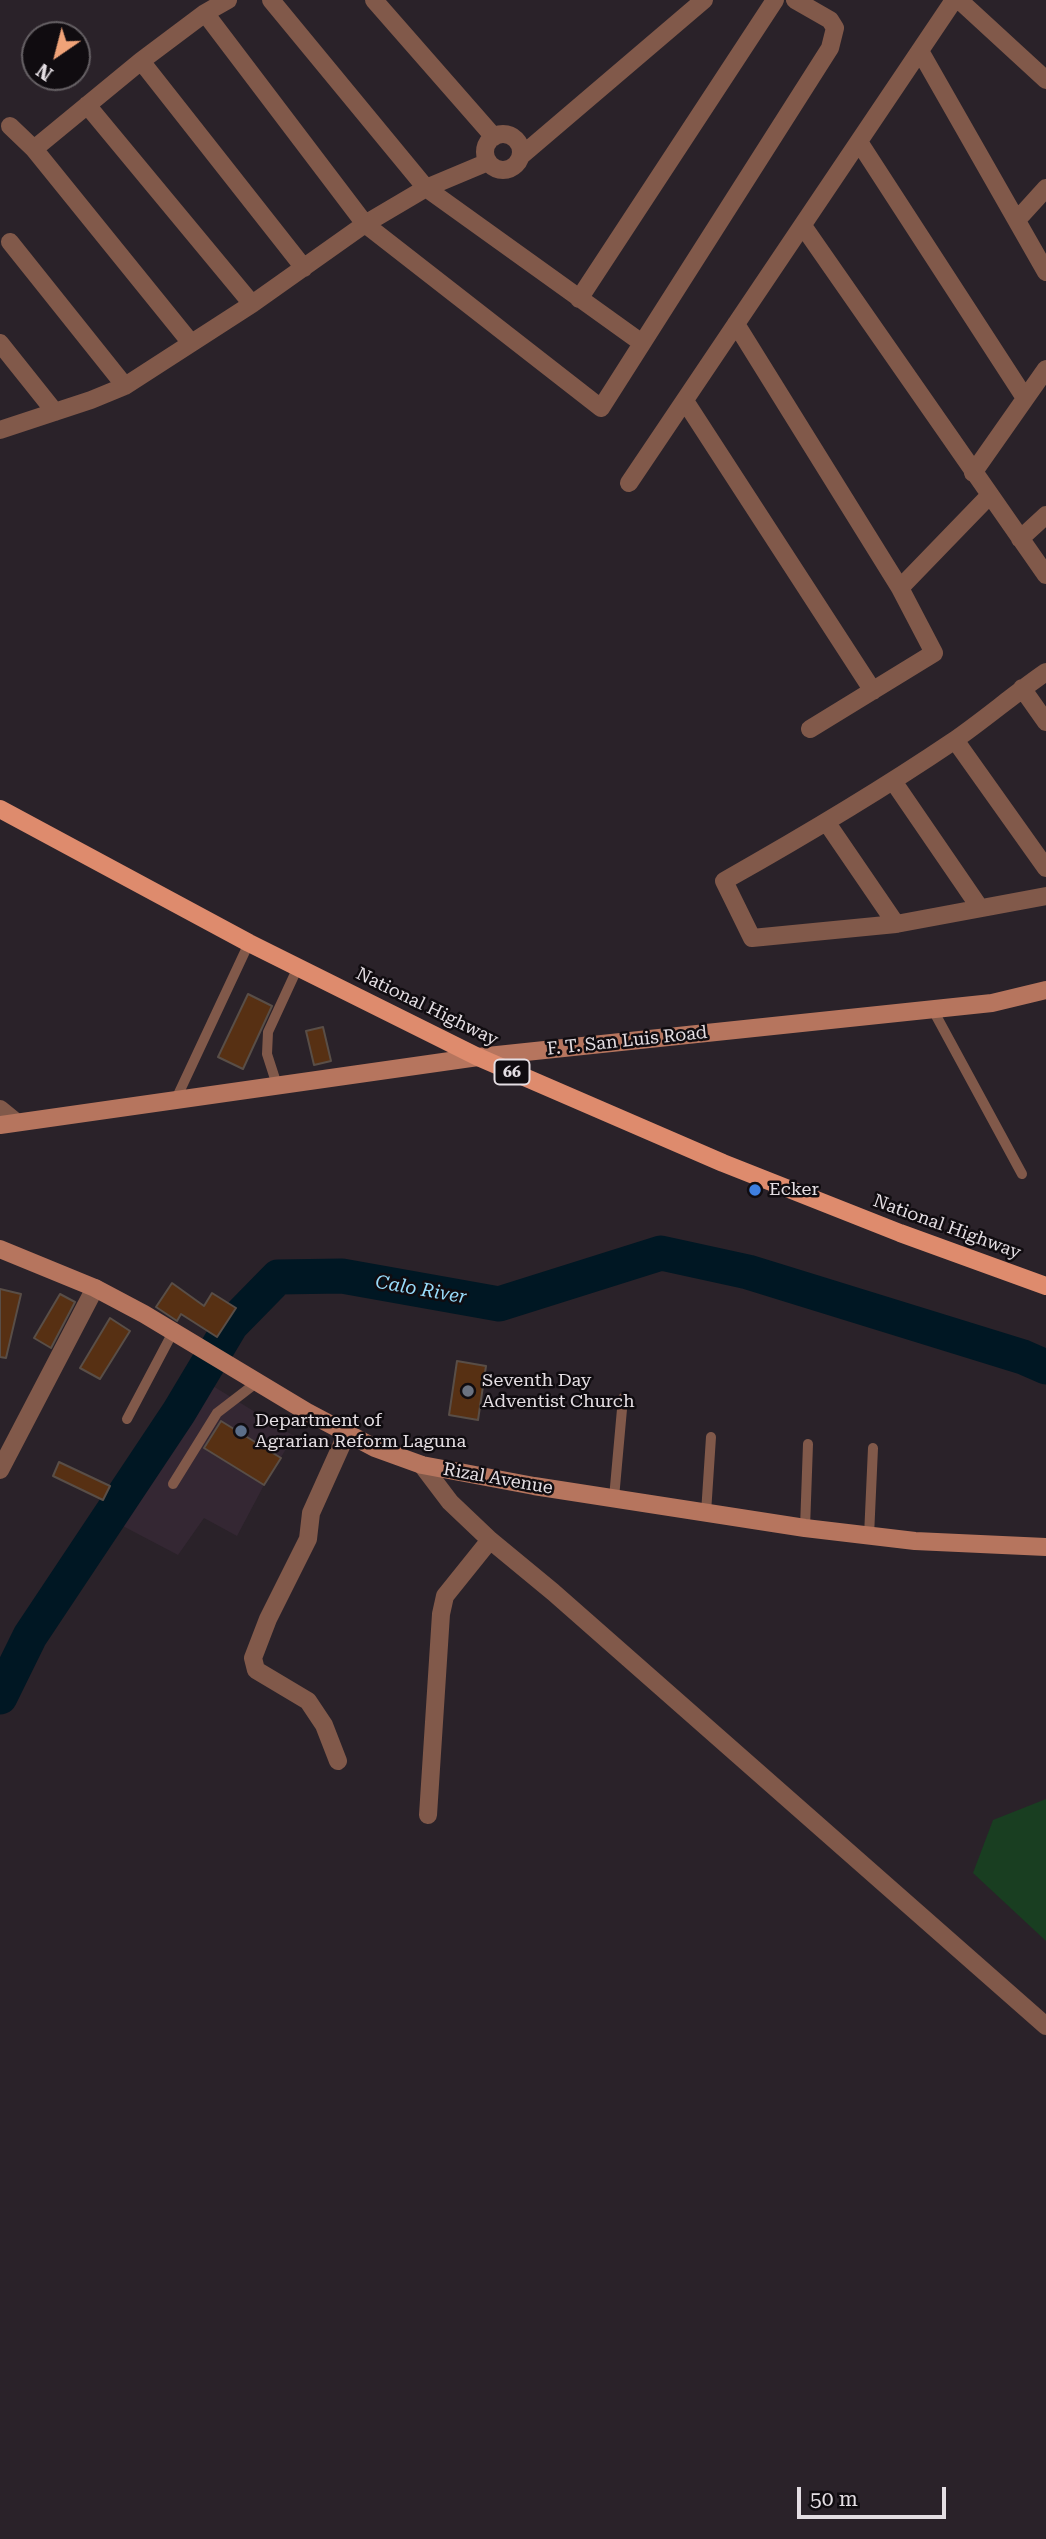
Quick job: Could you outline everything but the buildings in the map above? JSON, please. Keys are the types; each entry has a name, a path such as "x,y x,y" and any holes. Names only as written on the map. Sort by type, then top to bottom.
{"main road":[{"name":"National Highway","path":"0,809 249,943 478,1057 723,1163 900,1233 1046,1286"},
{"name":"F. T. San Luis Road","path":"8,1124 478,1057 933,1010 992,1003 1046,990"},
{"name":"Rizal Avenue","path":"0,1249 95,1288 347,1433 375,1448 422,1465 614,1499 805,1528 915,1541 1046,1548"}],"street":[{"path":"34,149 141,61 205,13 228,0"},
{"path":"271,0 426,188 642,343"},
{"path":"374,0 494,137"},
{"path":"521,156 519,143 508,134 494,137 485,148 488,162 493,167 506,170 518,163 521,156 705,0"},
{"path":"579,299 775,0"},
{"path":"205,13 365,224 601,408 830,48 835,28 830,20 796,0"},
{"path":"629,483 957,0 1046,80"},
{"path":"920,51 1046,272"},
{"path":"141,61 304,268"},
{"path":"88,105 253,304"},
{"path":"10,126 34,149 191,343"},
{"path":"859,142 1026,398"},
{"path":"0,430 125,386 253,304 365,224 426,188 488,162"},
{"path":"1017,220 1046,188"},
{"path":"803,226 1046,575"},
{"path":"10,242 125,386"},
{"path":"736,324 900,588 934,653 810,729"},
{"path":"0,343 55,412"},
{"path":"973,473 1046,369"},
{"path":"685,401 873,691"},
{"path":"900,588 989,496"},
{"path":"1020,539 1046,514"},
{"path":"1046,671 955,740 893,781 827,823 724,881 752,938 896,924 1046,896"},
{"path":"1022,688 1046,722"},
{"path":"955,740 1046,868"},
{"path":"893,781 980,908"},
{"path":"827,823 896,924"},
{"path":"0,1109 8,1124"},
{"path":"0,1470 95,1288"},
{"path":"338,1761 324,1725 308,1701 256,1670 253,1658 268,1619 308,1539 311,1513 347,1433"},
{"path":"422,1465 450,1502 490,1540 553,1591 1046,2026"},
{"path":"428,1815 441,1614 445,1596 490,1540"}],"lane":[{"path":"176,1100 249,943"},
{"path":"277,1085 267,1054 268,1032 298,967"},
{"path":"933,1010 1022,1174"},
{"path":"127,1419 173,1332"},
{"path":"173,1484 217,1412 256,1383"},
{"path":"614,1499 624,1398"},
{"path":"706,1513 710,1437"},
{"path":"805,1528 808,1444"},
{"path":"869,1536 873,1448"}],"shaded area":[{"path":"213,1386 294,1436 237,1536 204,1518 178,1555 119,1524 189,1427"}],"green space":[{"path":"1046,1799 1046,1941 973,1873 993,1820"}],"waterway":[{"name":"Calo River","path":"0,1697 30,1636 179,1412 231,1325 278,1277 342,1276 499,1304 661,1253 748,1272 1023,1357 1046,1367"}],"place":[{"name":"Ecker","path":"755,1190"},
{"name":"Seventh Day Adventist Church","path":"468,1391"},
{"name":"Department of Agrarian Reform Laguna","path":"241,1431"}]}
